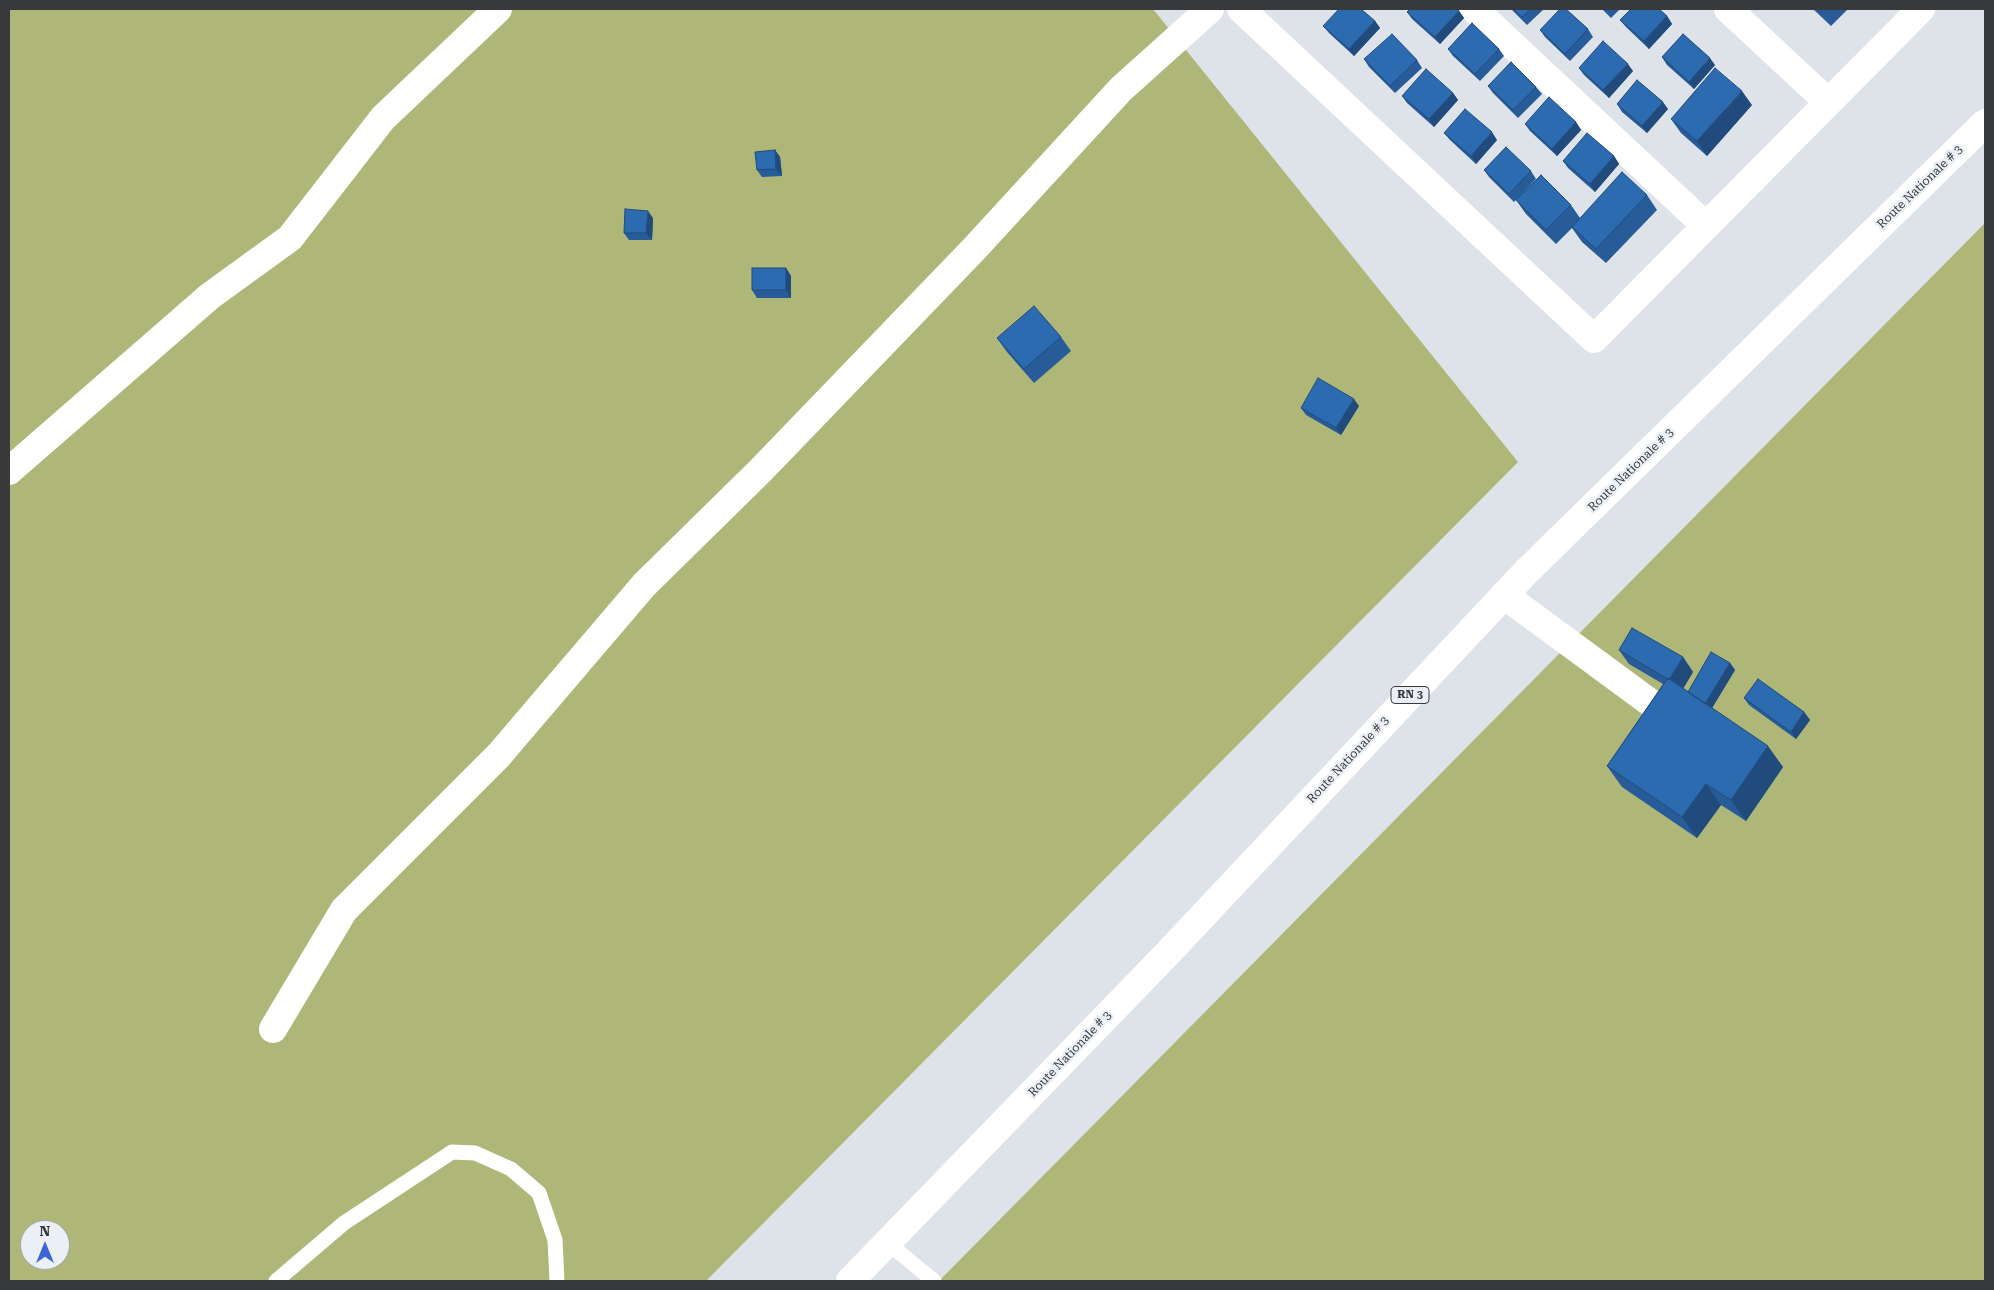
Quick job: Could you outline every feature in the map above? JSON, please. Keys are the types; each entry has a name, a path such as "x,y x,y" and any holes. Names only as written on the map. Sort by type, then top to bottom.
{"street":[{"path":"9,471 210,296 290,238 383,118 498,9"},
{"path":"273,1029 344,910 499,755 644,586 761,470 954,271 1121,89 1210,9"},
{"path":"1241,9 1594,339 1921,9"},
{"path":"1474,9 1706,226"},
{"path":"1728,9 1828,102"},
{"name":"Route Nationale # 3","path":"850,1281 1160,961 1504,595 1985,123"},
{"path":"1504,595 1659,709"}],"lane":[{"path":"276,1281 344,1223 452,1152 476,1153 511,1169 538,1193 555,1240 557,1281"},
{"path":"888,1243 934,1281"}],"green space":[{"path":"9,9 1153,9 1518,462 706,1281 9,1281"},
{"path":"1985,223 1985,1281 939,1281"}],"building":[{"path":"1339,9 1361,9 1375,21 1349,49 1323,26"},
{"path":"1410,9 1456,9 1459,11 1435,37 1407,12"},
{"path":"1513,9 1531,9 1522,17"},
{"path":"1560,9 1566,9 1588,29 1565,54 1540,30"},
{"path":"1631,9 1659,9 1667,16 1644,41 1620,20"},
{"path":"1472,23 1499,49 1475,74 1448,49"},
{"path":"1392,34 1417,60 1390,86 1364,59"},
{"path":"1683,34 1710,58 1689,82 1662,57"},
{"path":"1603,41 1628,64 1603,90 1579,68"},
{"path":"1511,62 1536,87 1513,110 1488,86"},
{"path":"1715,68 1742,91 1697,141 1671,119"},
{"path":"1426,69 1453,93 1429,119 1402,96"},
{"path":"1637,80 1663,102 1642,126 1617,104"},
{"path":"1549,97 1576,122 1552,149 1525,124"},
{"path":"1465,109 1492,132 1471,156 1444,133"},
{"path":"1587,133 1614,156 1590,184 1563,161"},
{"path":"1506,147 1531,171 1509,194 1484,170"},
{"path":"775,150 776,169 757,170 755,152"},
{"path":"1622,172 1647,195 1596,249 1572,227"},
{"path":"1541,175 1571,205 1546,230 1516,200"},
{"path":"625,209 648,211 646,233 624,233"},
{"path":"752,268 786,268 786,290 752,290"},
{"path":"1034,306 1061,337 1024,369 997,338"},
{"path":"1318,378 1354,399 1336,428 1301,408"},
{"path":"1632,628 1683,657 1669,680 1619,650"},
{"path":"1711,652 1730,663 1705,704 1688,692"},
{"path":"1668,678 1768,746 1731,800 1706,784 1682,817 1607,766"},
{"path":"1758,679 1804,712 1791,732 1744,698"}]}
